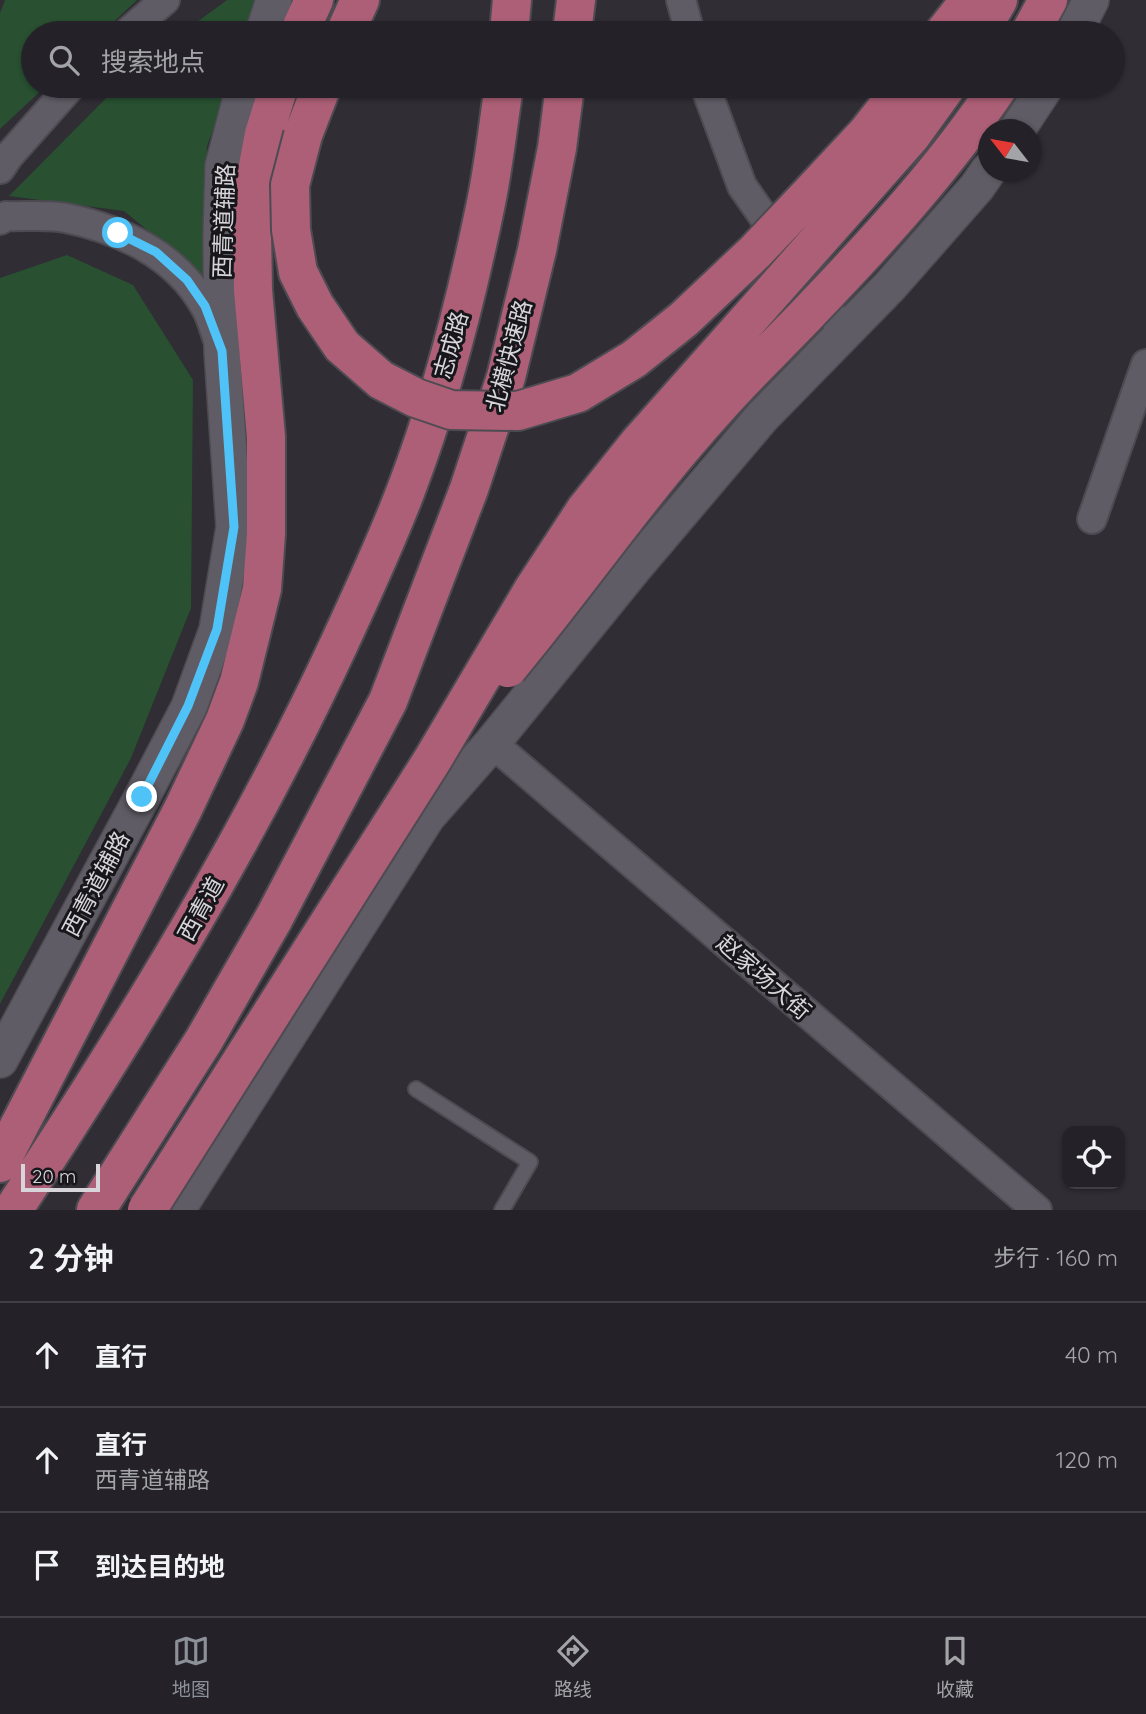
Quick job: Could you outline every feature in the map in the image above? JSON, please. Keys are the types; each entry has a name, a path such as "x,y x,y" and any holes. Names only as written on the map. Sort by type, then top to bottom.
{"highway":[{"path":"304,21 314,0"},
{"path":"350,21 360,0"},
{"path":"510,21 512,0"},
{"path":"573,21 576,0"},
{"path":"953,21 970,0"},
{"path":"986,21 998,0"},
{"path":"1037,21 1048,0"},
{"path":"0,1163 134,906 225,720 239,682 262,589 266,534 266,437 253,290 252,229 255,182 264,134 275,98"},
{"path":"317,98 303,135 290,185 291,230 298,272 315,306 342,346 381,380 416,398 451,410 518,411 578,393 634,359 684,318 755,252 867,133 895,98"},
{"name":"志成路","path":"362,593 406,491 464,298 486,201 502,98"},
{"name":"北横快速路","path":"96,1210 204,1040 274,918 388,701 470,489 506,377 537,250 557,148 563,98"},
{"path":"147,1210 433,759 533,590 586,509 638,444 911,136 938,98"},
{"path":"433,759 539,632 715,410 909,204 957,145 990,98"},
{"name":"西青道","path":"13,1210 63,1135 191,928 298,733 362,593"}],"street":[{"path":"141,21 165,0"},
{"path":"267,21 274,0"},
{"path":"681,0 687,21"},
{"path":"1080,21 1091,0"},
{"path":"0,169 60,98"},
{"name":"西青道辅路","path":"0,1060 188,706 217,629 234,527 222,351 223,166 241,98"},
{"path":"709,98 742,186 845,333"},
{"path":"1024,119 1038,98"},
{"path":"177,1210 427,817 492,743 634,568 762,417 890,286 981,182"},
{"path":"0,220 6,216 64,218 118,233 156,252 187,280 205,306 222,351"},
{"path":"1092,519 1146,364"},
{"name":"赵家场大街","path":"492,743 1037,1210"}],"lane":[{"path":"416,1089 530,1162 502,1210"}],"green space":[{"path":"5,0 137,0 115,21 21,21 21,98 33,98 0,129 0,13"},
{"path":"227,0 261,0 253,21 198,21"},
{"path":"106,98 225,98 207,146 205,277 124,211 9,196"},
{"path":"67,255 133,285 193,380 191,608 131,758 0,1004 0,278"}],"route":[{"path":"118,233 156,252 187,280 205,306 222,351 234,527 217,629 188,706 142,797"}]}
